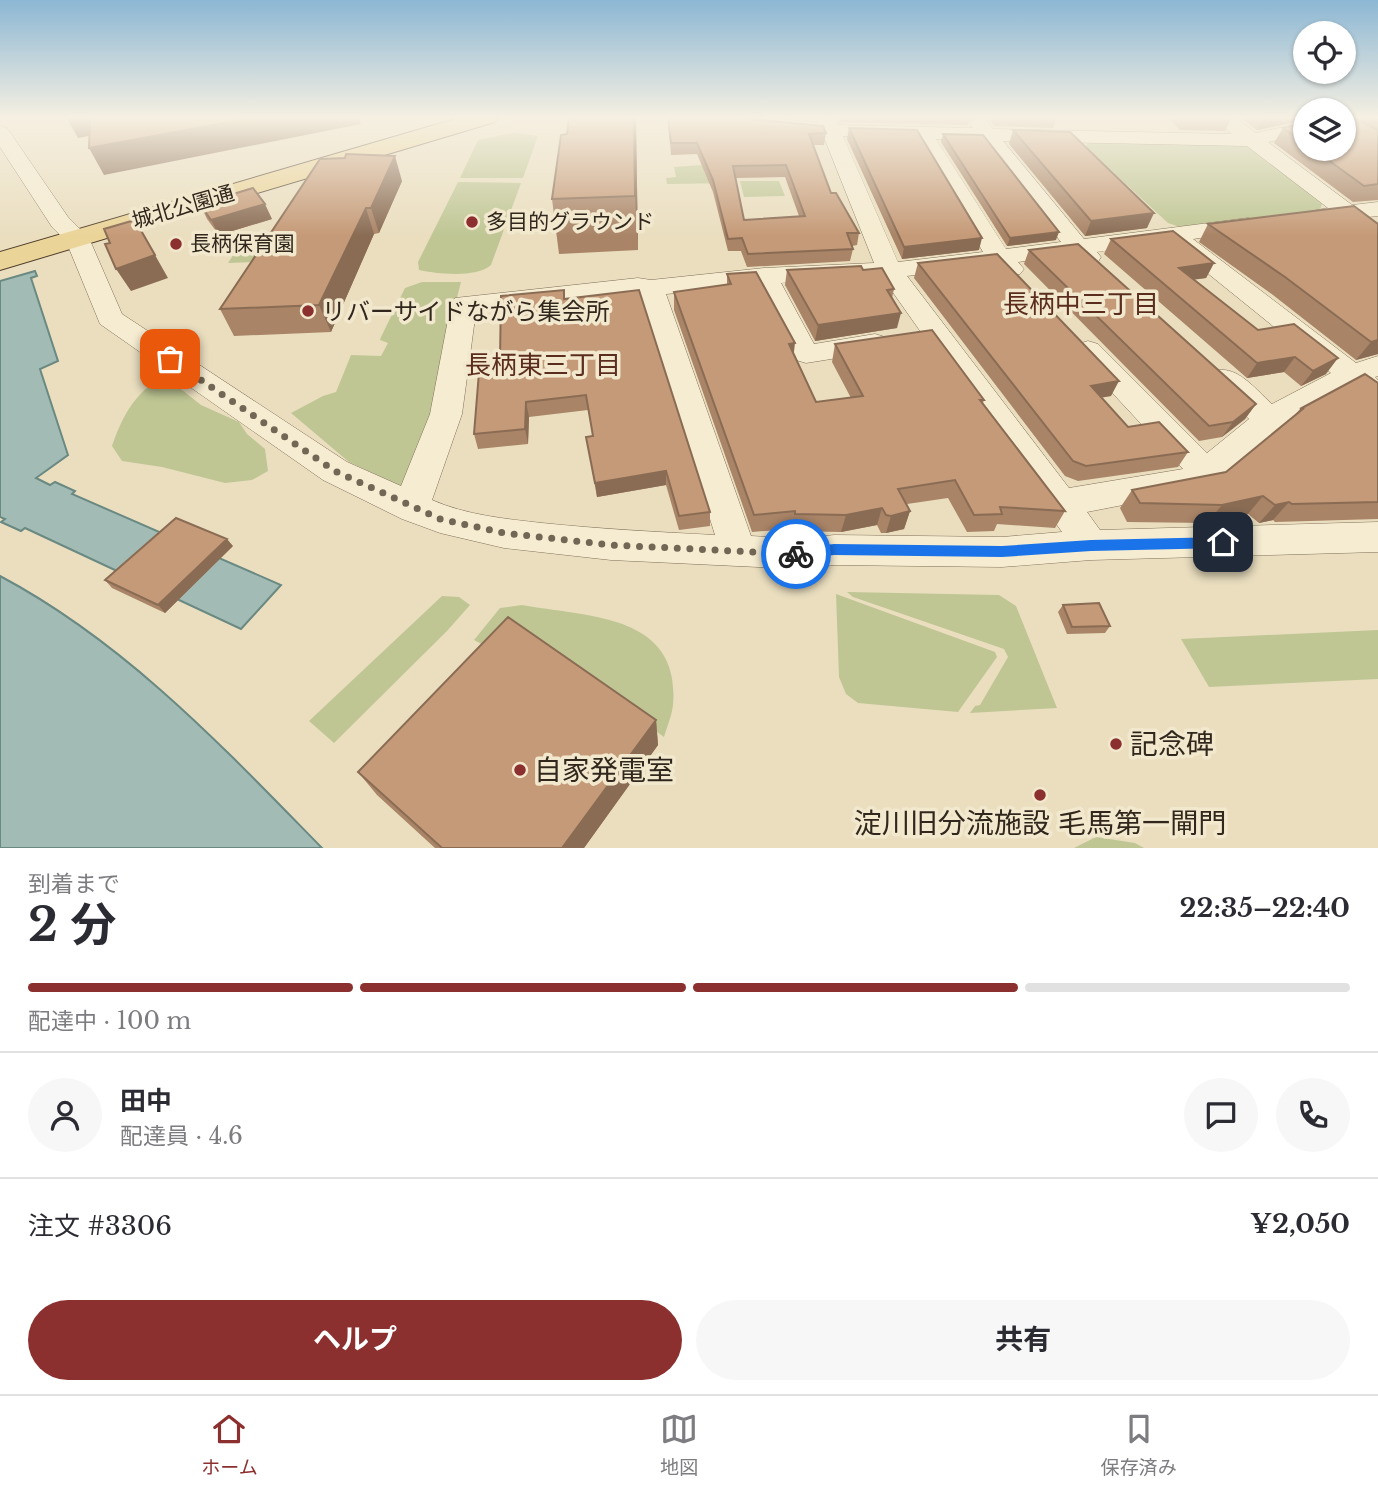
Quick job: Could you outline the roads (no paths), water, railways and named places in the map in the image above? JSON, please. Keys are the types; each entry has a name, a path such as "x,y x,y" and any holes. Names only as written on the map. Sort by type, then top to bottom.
{"main road":[{"name":"城北公園通","path":"0,261 72,234 327,157"},
{"name":"城北公園通","path":"0,249 72,234 347,157"}],"street":[{"path":"17,157 72,234 110,318 335,471 440,519 504,533 611,545 800,554 834,550 1002,552 1091,545 1378,537"},
{"path":"841,157 914,337 1061,503 1091,545"},
{"path":"937,157 998,256 1026,285"},
{"path":"1004,157 1076,246 1107,273"},
{"path":"1274,157 1378,236"},
{"path":"1294,219 1378,209"},
{"path":"414,509 415,495 446,414 464,304 638,286 651,288 764,276 889,270 1076,246 1162,226 1266,223"},
{"path":"1162,226 1365,370 1378,395"},
{"path":"764,276 806,354 914,337"},
{"path":"651,288 738,551"},
{"path":"1074,334 1206,472"},
{"path":"1208,364 1269,419"},
{"path":"1061,503 1198,479 1269,419 1365,370"}],"water":[{"path":"35,271 37,276 31,278 58,361 40,369 68,455 36,478 50,485 55,482 75,491 72,494 281,585 241,629 25,528 21,531 1,522 5,519 0,517 0,281"},
{"path":"0,576 46,603 131,665 210,735 322,848 0,848"}],"place":[{"name":"多目的グラウンド","path":"472,222"},
{"name":"長柄保育園","path":"176,244"},
{"name":"リバーサイドながら集会所","path":"308,311"},
{"name":"記念碑","path":"1116,744"},
{"name":"自家発電室","path":"520,770"},
{"name":"淀川旧分流施設 毛馬第一閘門","path":"1040,795"}],"district":[{"name":"長柄中三丁目","path":"1081,304"},
{"name":"長柄東三丁目","path":"543,365"}]}
